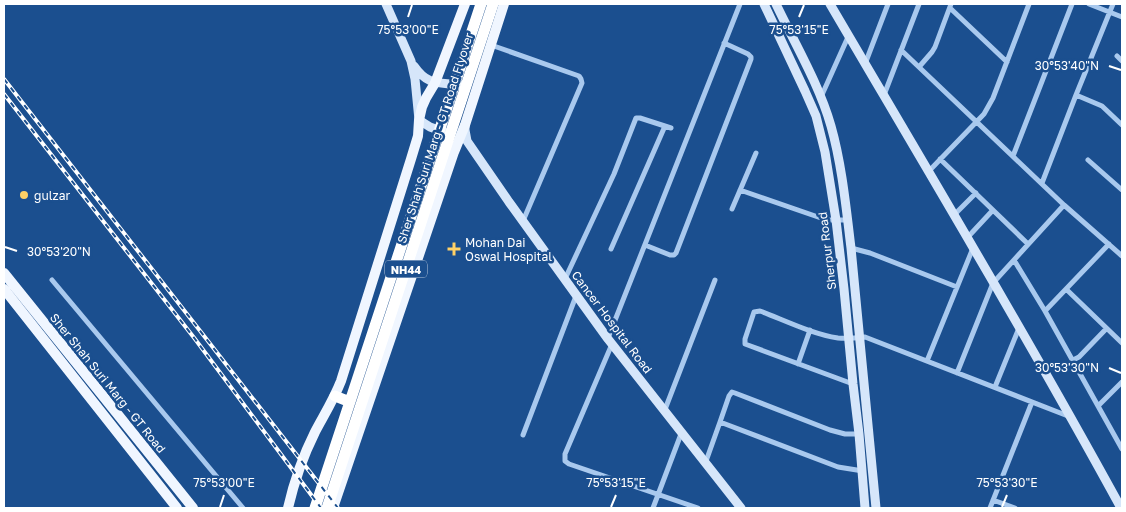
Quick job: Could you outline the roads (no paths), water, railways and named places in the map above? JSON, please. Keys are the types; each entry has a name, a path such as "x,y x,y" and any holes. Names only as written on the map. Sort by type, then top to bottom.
{"highway":[{"name":"Sher Shah Suri Marg - GT Road Flyover","path":"471,70 481,4"},
{"name":"Sher Shah Suri Marg - GT Road Flyover","path":"315,508 350,402 440,146 471,70 493,4"},
{"name":"Sher Shah Suri Marg - GT Road Flyover","path":"327,508 367,401 440,146"},
{"path":"335,396 350,402"}],"main road":[{"path":"288,508 303,460 315,432 335,396 349,358 412,158 418,136 422,107 435,83 466,4"},
{"name":"NH44","path":"460,138 472,104 471,70 491,46 504,4"},
{"path":"446,55 449,67 458,76 464,78 476,77 471,70"},
{"path":"334,508 364,420 367,401 460,138"},
{"name":"Sher Shah Suri Marg - GT Road","path":"4,273 193,508"},
{"name":"Sher Shah Suri Marg - GT Road","path":"4,288 177,508"}],"street":[{"path":"386,4 411,62 415,79 419,120 430,127 460,138 470,146"},
{"path":"698,508 569,464 565,461 565,454 740,4"},
{"name":"Sherpur Road","path":"764,4 816,116 825,152 841,258 853,384 860,434 865,508"},
{"name":"Sherpur Road","path":"776,4 816,86 831,126 835,145 848,220 876,508"},
{"path":"830,4 929,171 1071,417 1121,508"},
{"path":"865,64 888,4"},
{"path":"884,96 919,4"},
{"path":"929,171 977,122 990,105 1029,4"},
{"path":"1013,156 1072,4"},
{"path":"1089,4 1122,17"},
{"path":"1042,183 1113,4"},
{"path":"918,67 932,52 950,6 1007,62"},
{"path":"821,98 849,36"},
{"path":"645,245 674,255 676,252 751,59 748,54 724,43"},
{"path":"491,46 578,76 582,83 523,222"},
{"path":"902,50 1064,204 1122,256"},
{"path":"1117,56 1122,61"},
{"path":"411,62 421,75 435,83 450,84 468,90 472,104"},
{"path":"805,91 816,86"},
{"path":"1076,95 1102,106 1122,125"},
{"path":"565,279 614,174 636,118 671,128"},
{"path":"465,125 466,136 470,146"},
{"path":"611,249 665,126"},
{"name":"Cancer Hospital Road","path":"470,146 610,341 681,434 741,508"},
{"path":"732,210 756,152"},
{"path":"940,159 1028,244"},
{"path":"1088,160 1122,190"},
{"path":"740,190 813,216 829,220 848,220"},
{"path":"954,215 976,193"},
{"path":"957,373 993,283 1064,204"},
{"path":"967,238 993,210"},
{"path":"1046,311 1109,244"},
{"path":"927,361 973,248"},
{"path":"841,258 851,252 870,253 957,287"},
{"path":"1014,260 1046,311 1122,449"},
{"path":"52,280 243,508"},
{"path":"664,412 714,280"},
{"path":"1066,289 1122,343"},
{"path":"523,435 576,295"},
{"path":"853,384 745,344 754,312 760,311 830,336 865,337 1071,417"},
{"path":"995,388 1019,328"},
{"path":"1073,360 1079,357 1106,329"},
{"path":"798,364 810,330"},
{"path":"1098,406 1122,382"},
{"path":"705,464 732,392 830,430 844,434 860,434"},
{"path":"990,508 1032,402"},
{"path":"720,422 838,466 863,471"},
{"path":"653,508 681,434"},
{"path":"993,500 1015,508"}],"railway":[{"path":"4,79 338,508"},
{"path":"4,94 195,339 321,508"}],"place":[{"name":"gulzar","path":"24,195"},
{"name":"Mohan Dai Oswal Hospital","path":"454,249"}]}
